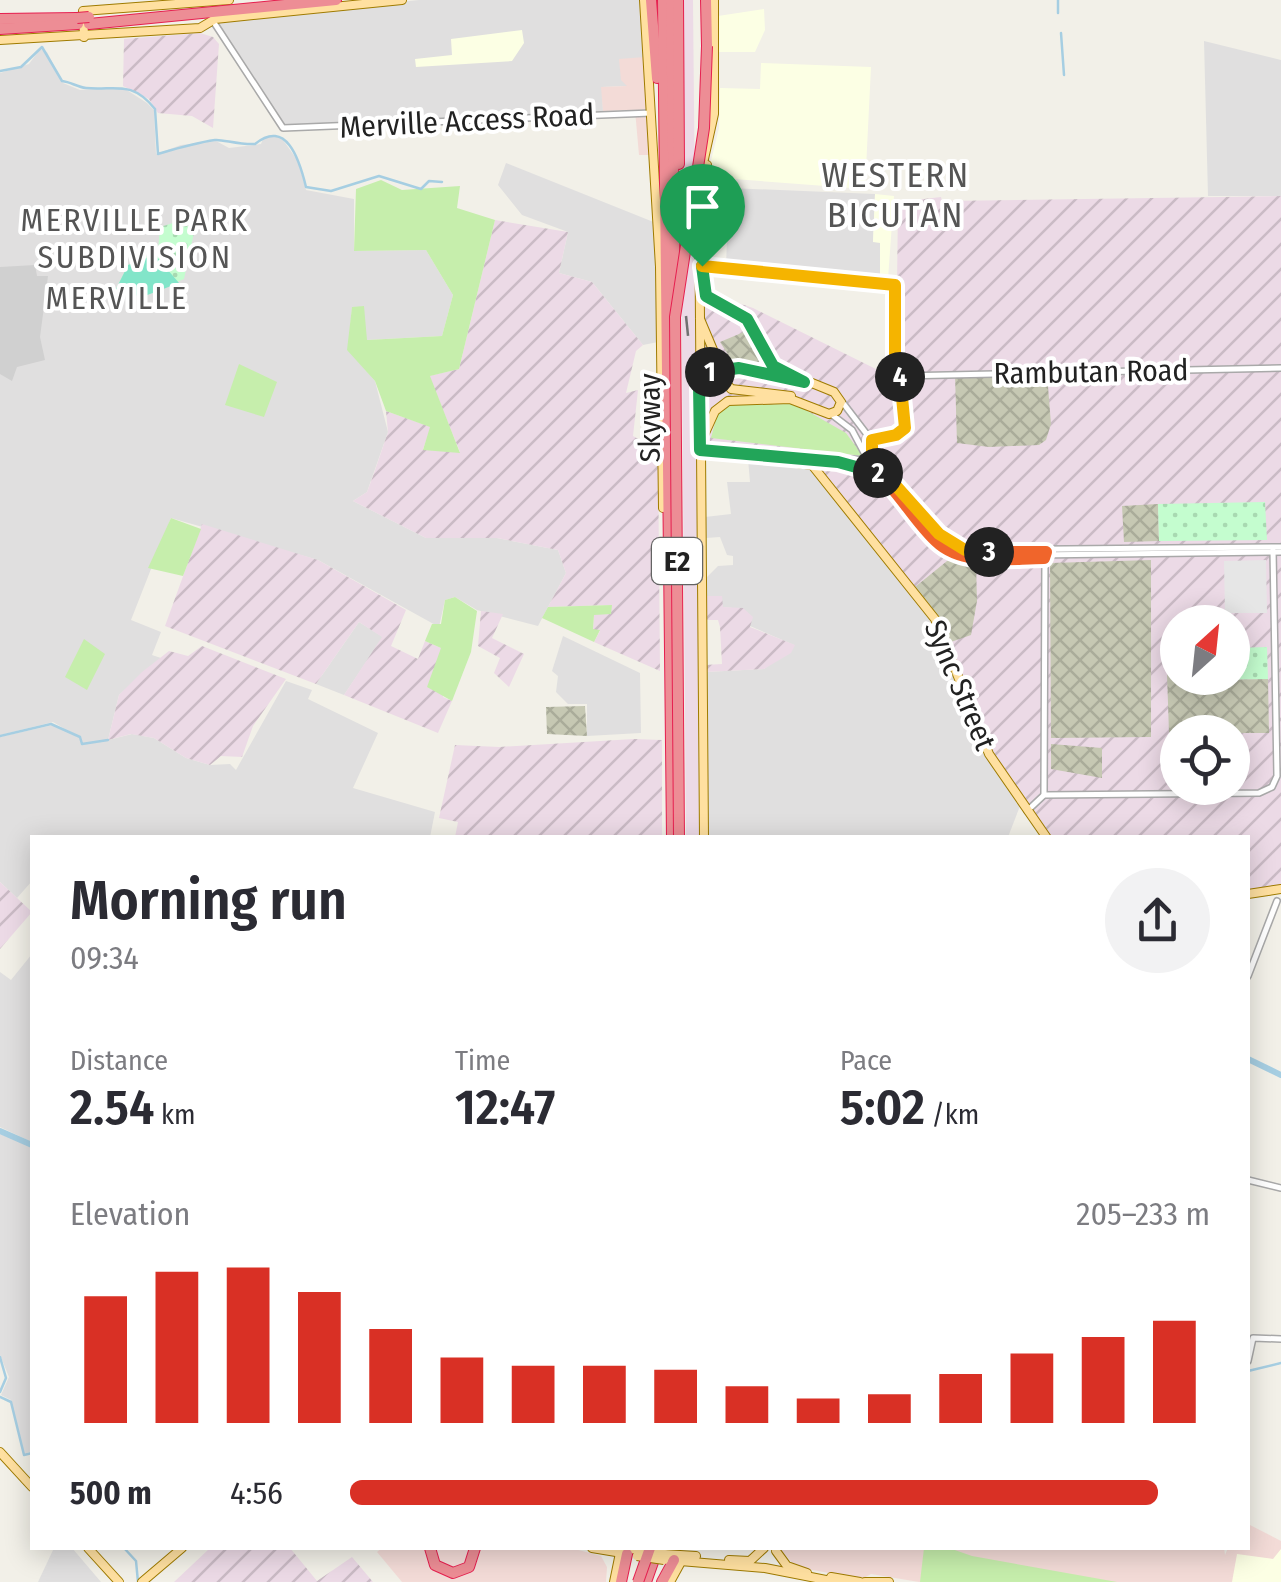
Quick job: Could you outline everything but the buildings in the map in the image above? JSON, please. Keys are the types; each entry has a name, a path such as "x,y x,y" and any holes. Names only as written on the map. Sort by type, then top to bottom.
{"highway":[{"path":"0,28 274,0"},
{"path":"0,28 34,19 83,19 336,0"},
{"path":"648,0 654,27 661,168 666,184"},
{"name":"E2","path":"663,0 675,835"},
{"path":"674,0 679,74 674,285"},
{"name":"E2","path":"674,0 675,835"},
{"name":"Skyway","path":"675,835 668,372 674,280 695,154 709,5"},
{"path":"430,1550 433,1562 446,1572 461,1572 474,1562 475,1550"},
{"path":"614,1582 648,1552"},
{"path":"641,1582 648,1552"},
{"path":"648,1552 662,1582"}],"main road":[{"path":"82,38 83,19 230,0"},
{"path":"0,28 82,38 201,28 215,19 402,0"},
{"path":"648,0 650,113 661,284 675,835"},
{"path":"709,5 716,0"},
{"path":"698,314 721,376 731,389 780,393 831,414 838,410 841,400 773,366 747,319 706,296 702,266 703,182 718,114 709,5"},
{"path":"704,835 698,314 699,181 714,114 709,5"},
{"path":"699,384 710,372 736,367 804,382"},
{"path":"820,409 820,397 828,391"},
{"path":"700,447 714,413 724,403 804,401"},
{"path":"700,447 808,462"},
{"name":"Sync Street","path":"808,462 935,619 988,754 1045,835"},
{"path":"818,472 826,462"},
{"path":"1250,894 1277,890"},
{"path":"0,1452 30,1485"},
{"path":"90,1550 119,1582"},
{"path":"142,1582 180,1550"},
{"path":"620,1550 745,1562 762,1550 777,1552 791,1569 862,1582 888,1582"},
{"path":"762,1550 766,1568"},
{"path":"648,1552 836,1582"},
{"path":"648,1552 670,1582"},
{"path":"766,1568 776,1566 777,1552"}],"street":[{"path":"215,19 212,26 220,37"},
{"path":"201,28 220,37"},
{"name":"Merville Access Road","path":"220,37 283,128 650,113"},
{"path":"702,266 895,285 895,367 900,376 906,424 901,431 867,440"},
{"name":"Rambutan Road","path":"900,376 1281,368"},
{"path":"841,400 867,440 873,466 948,549 981,559 1281,550"},
{"path":"831,414 867,440"},
{"path":"808,462 873,466"},
{"path":"1026,808 1041,797 1259,793 1272,787 1277,776 1273,550"},
{"path":"1041,797 1045,555"},
{"path":"1250,971 1279,904 1277,890"},
{"path":"1250,1180 1281,1188"},
{"path":"1250,1352 1253,1338 1281,1340"}],"shaded area":[{"path":"419,0 640,0 645,57 627,86 602,87 603,111 285,126 216,21"},
{"path":"679,0 693,0 701,835 686,835"},
{"path":"764,9 765,30 755,52 718,52 718,16"},
{"path":"522,30 524,43 512,61 416,67 415,59 452,55 451,39"},
{"path":"200,33 213,37 219,44 213,128 192,116 158,113 149,99 123,86 124,39"},
{"path":"1204,41 1281,60 1281,196 1208,196"},
{"path":"40,49 47,52 63,83 80,90 122,87 147,103 154,110 156,154 181,145 216,141 229,148 261,144 264,137 273,135 283,140 298,161 306,190 354,199 354,251 426,250 453,295 442,336 366,340 352,308 348,350 375,381 388,432 367,492 353,501 426,538 497,538 558,550 566,573 538,626 477,610 455,597 445,600 439,627 318,560 171,518 131,620 161,632 152,655 161,658 119,695 108,740 132,734 154,738 186,758 210,765 230,764 236,770 286,681 312,690 308,699 378,733 353,788 435,812 430,835 30,835 30,883 17,898 0,882 0,737 53,725 82,739 53,722 0,735 0,73 29,64"},
{"path":"645,57 649,155 639,155 635,110 603,111 601,87 627,86 621,80 619,59"},
{"path":"761,63 871,67 865,189 707,177 719,128 720,88 760,89"},
{"path":"506,163 656,223 658,342 643,345 592,282 559,273 568,232 522,215 498,185"},
{"path":"706,187 875,194 873,241 880,242 880,278 726,267 727,238 705,236"},
{"path":"875,194 894,196 888,279 880,278 880,243 873,242"},
{"path":"1281,196 1281,887 1250,891 1250,835 1050,835 990,749 942,621 811,458 704,444 703,291 753,308 894,378 942,376 896,371 898,202 941,197 942,201"},
{"path":"495,220 568,232 559,273 592,282 643,345 636,351 626,393 638,390 633,436 658,450 660,671 594,642 600,631 593,630 594,614 612,605 548,607 566,573 558,550 497,538 426,538 353,501 367,492 373,476 388,432 386,411 431,427 423,449 460,452 429,376 459,369"},
{"path":"35,265 37,276 48,276 40,337 45,360 17,367 12,381 0,374 0,267"},
{"path":"751,329 764,357 760,359 764,371 734,364 720,342"},
{"path":"1047,374 1051,424 1046,440 1039,445 989,447 957,443 955,375"},
{"path":"748,459 806,465 935,626 982,751 1020,806 1009,835 708,835 705,672 764,669 794,645 750,626 743,609 722,607 721,596 705,596 705,579 718,566 733,565 733,556 727,555 720,537 706,538 705,517 731,514 727,482 750,482"},
{"path":"1158,504 1159,541 1124,542 1122,506"},
{"path":"202,524 318,560 406,610 391,646 418,659 425,641 441,648 443,697 452,701 438,733 344,695 382,637 359,622 316,684 165,626"},
{"path":"952,557 976,563 977,601 971,635 951,642 943,622 915,587"},
{"path":"1151,560 1151,737 1051,738 1050,563"},
{"path":"1266,560 1267,613 1250,613 1250,605 1225,605 1224,561"},
{"path":"705,596 722,596 723,607 743,608 753,617 750,627 795,645 791,653 764,669 705,672 705,665 722,664 720,627 718,620 704,620"},
{"path":"481,611 503,614 492,638 524,654 509,687 494,673 500,658 478,646"},
{"path":"359,622 383,637 344,695 316,684"},
{"path":"563,636 640,673 641,733 587,736 587,704 568,704 556,692 558,676 552,671"},
{"path":"202,646 286,679 253,726 242,757 221,756 210,765 186,758 154,738 131,734 108,740 119,695 142,672 169,651 188,656"},
{"path":"1250,679 1268,679 1269,733 1250,733 1250,715 1168,715 1168,695 1250,695"},
{"path":"585,706 587,736 547,734 546,707"},
{"path":"662,740 662,835 455,835 458,822 439,818 455,745 499,747"},
{"path":"1051,744 1102,748 1102,778 1051,769"},
{"path":"0,882 30,914 0,949"},
{"path":"30,956 30,1141 0,1127 0,972 11,980"},
{"path":"0,1134 30,1145 30,1452 24,1454 11,1400 1,1395 9,1377 0,1355"},
{"path":"1250,1525 1281,1541 1281,1582 919,1582 871,1574 862,1579 796,1567 781,1550 1224,1550 1225,1555 1227,1550 1250,1550"},
{"path":"1281,1549 1281,1582 1232,1582 1237,1554 1273,1559"},
{"path":"53,1550 74,1550 101,1582 38,1582"},
{"path":"208,1550 292,1550 317,1581 352,1557 373,1582 174,1582"},
{"path":"578,1550 601,1556 607,1567 606,1582 402,1582 377,1552"}],"green space":[{"path":"381,180 402,190 460,186 457,208 495,220 459,369 430,376 460,453 423,450 430,427 386,411 375,381 347,350 352,307 364,306 367,340 442,336 453,295 426,250 354,251 356,189"},
{"path":"173,223 195,228 184,279 142,297 116,289 128,265 158,251 160,227"},
{"path":"155,255 179,283 142,297 116,289 128,265"},
{"path":"239,364 277,382 264,417 225,405"},
{"path":"795,404 846,433 863,456 711,438 718,411 728,405"},
{"path":"1265,502 1267,540 1159,541 1158,504"},
{"path":"171,518 201,529 183,576 148,568"},
{"path":"455,597 477,611 471,652 452,701 427,687 441,648 425,641 432,624 441,624 445,600"},
{"path":"612,605 611,614 594,615 593,629 600,630 594,642 542,618 548,607"},
{"path":"84,639 105,654 87,690 65,677"},
{"path":"1267,647 1268,679 1250,679 1250,648"},
{"path":"924,1550 955,1550 1117,1582 920,1582"}],"waterway":[{"path":"1058,0 1058,13"},
{"path":"1061,33 1064,75"},
{"path":"0,71 21,67 42,47 62,81 86,88 122,88 138,93 155,109 158,154 215,140 255,144 275,136 290,145 306,187 331,191 379,176 421,189 429,181 442,182"},
{"path":"0,736 51,724 80,737 82,744 108,740"},
{"path":"1250,1060 1281,1075"},
{"path":"0,1131 30,1144"},
{"path":"0,1357 6,1378 0,1392"},
{"path":"1250,1371 1281,1363"},
{"path":"0,1397 11,1402 24,1455 30,1454"},
{"path":"126,1550 136,1561 138,1582"}],"railway":[{"path":"686,316 689,345"}],"district":[{"name":"WESTERN BICUTAN","path":"896,195"},
{"name":"MERVILLE PARK SUBDIVISION","path":"135,238"},
{"name":"MERVILLE","path":"117,298"}],"route":[{"path":"702,266 895,285 895,367 904,390 906,424 896,435 872,440 872,459 929,524 955,546 981,552 1046,552 1044,558 981,559 948,549 936,542 890,484 864,466 700,450 699,384 707,373 739,368 804,382 773,366 747,319 706,296 702,266"}]}
